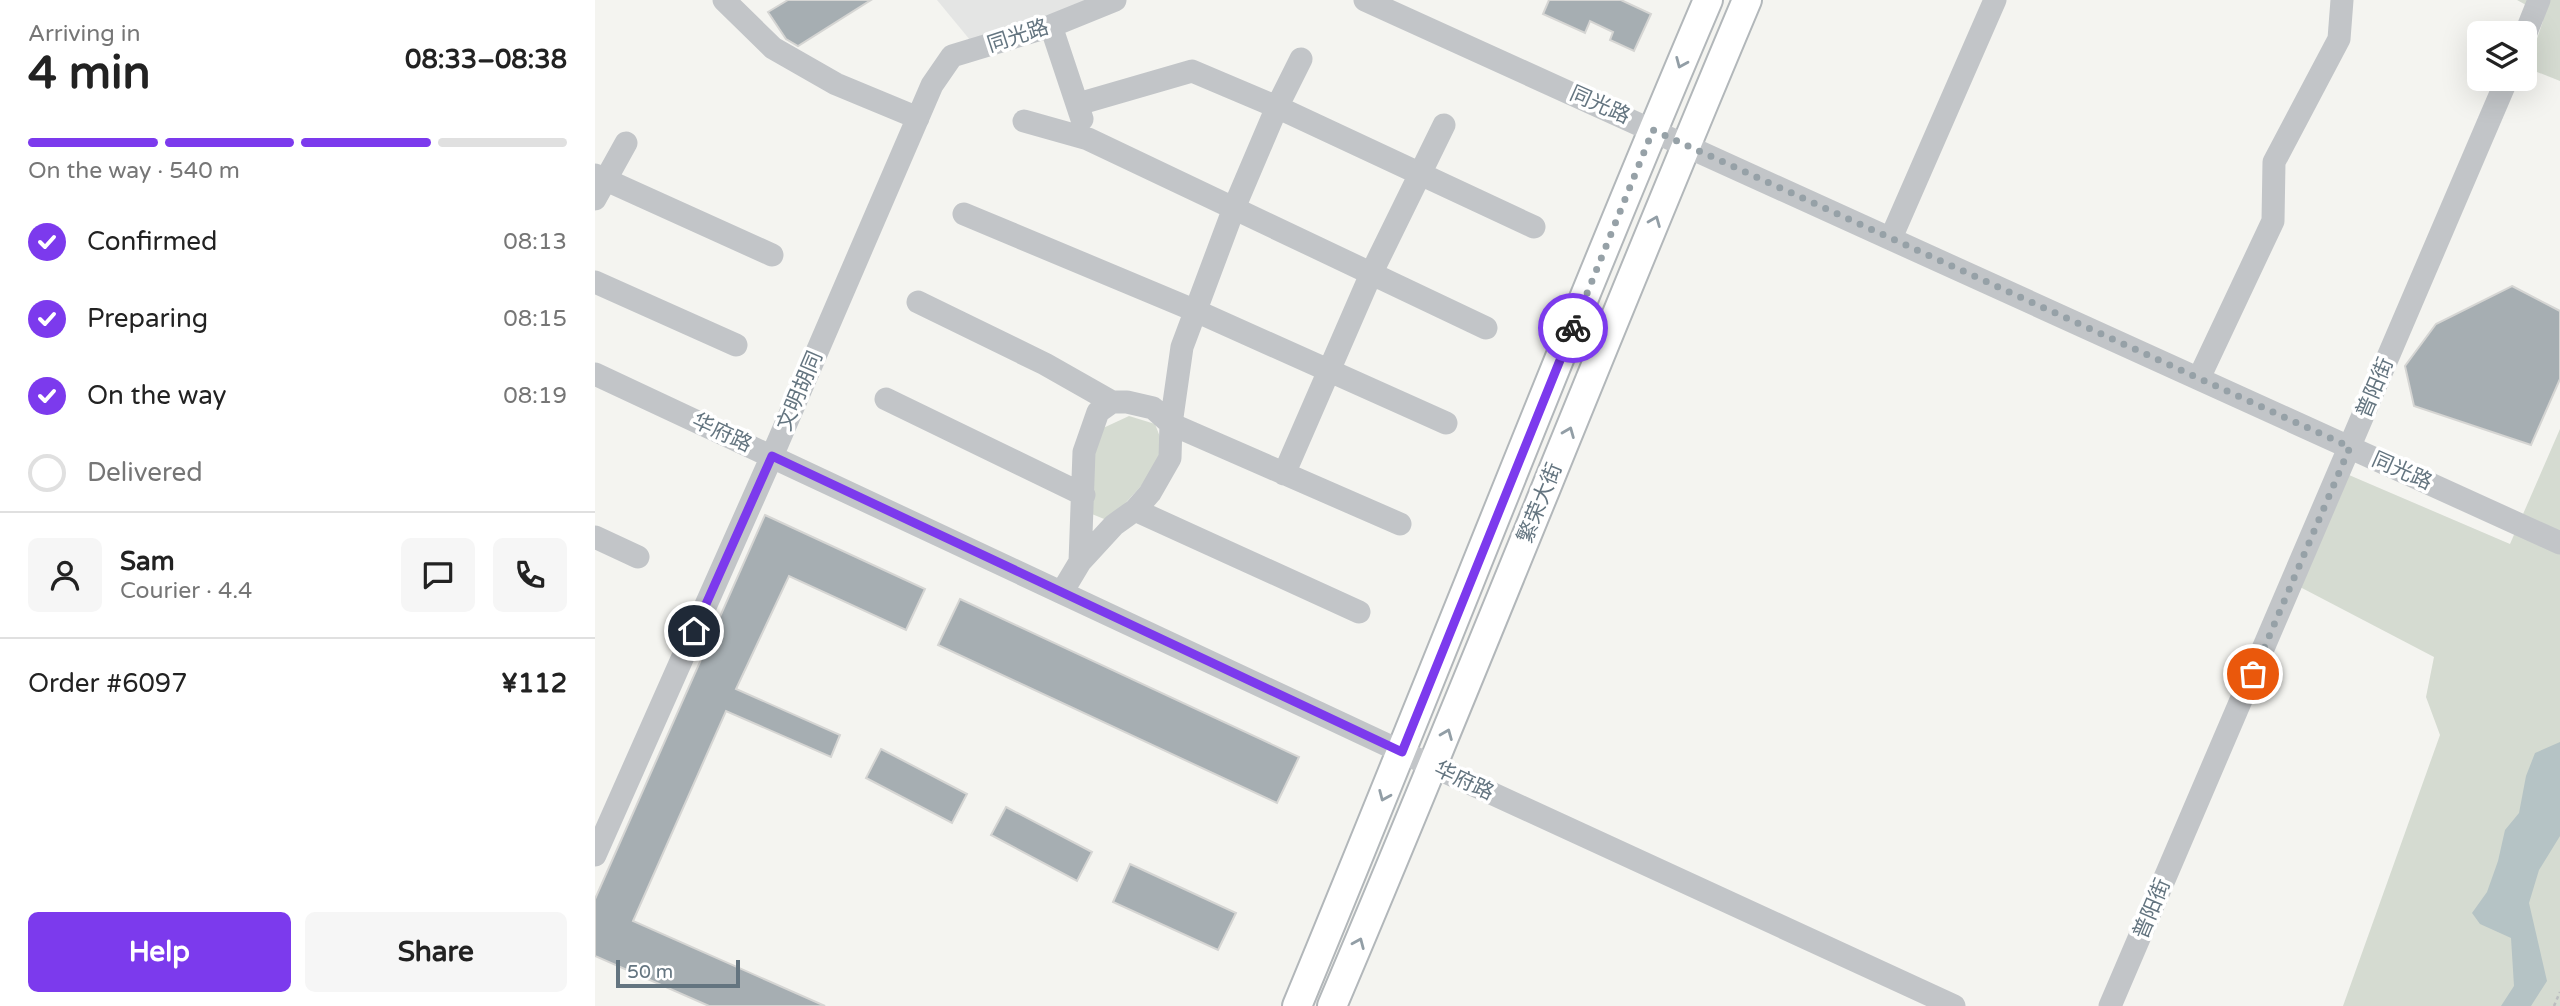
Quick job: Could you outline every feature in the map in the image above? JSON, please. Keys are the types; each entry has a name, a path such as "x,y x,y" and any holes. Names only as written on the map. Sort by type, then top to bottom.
{"main road":[{"name":"繁荣大街","path":"1297,1006 1708,0"},
{"name":"繁荣大街","path":"1332,1006 1434,767 1747,0"}],"street":[{"path":"725,0 773,48 835,84 918,118"},
{"name":"同光路","path":"932,85 952,56 1051,26 1115,0"},
{"name":"同光路","path":"1365,0 2560,542"},
{"path":"1891,238 1995,0"},
{"path":"2199,378 2273,221 2274,162 2339,39 2342,0"},
{"path":"2531,21 2539,0"},
{"path":"1051,26 1088,139"},
{"path":"1062,592 1080,562 1114,525 1135,510 1150,493 1170,458 1171,424 1182,347 1234,208 1277,107 1301,59"},
{"path":"1078,104 1192,71 1277,107 1534,227"},
{"name":"文明胡同","path":"595,855 772,456 932,85"},
{"name":"普阳街","path":"2110,1006 2502,91"},
{"path":"1024,121 1088,139 1486,328"},
{"path":"1284,474 1371,274 1444,125"},
{"path":"626,142 598,185 772,255"},
{"path":"964,214 1196,311 1446,423"},
{"path":"595,282 736,345"},
{"path":"918,302 1045,364 1112,401 1153,408 1171,424 1400,524"},
{"name":"华府路","path":"595,374 1434,767 1954,1006"},
{"path":"886,399 1084,495"},
{"path":"1080,562 1084,495 1083,452 1098,412 1112,401"},
{"path":"1135,510 1359,612"},
{"path":"595,537 638,557"}],"path":[{"path":"2554,1006 2560,992"}],"shaded area":[{"path":"937,0 1092,0 975,46"},
{"path":"2517,0 2560,0 2560,81 2537,72 2537,39 2543,21 2535,10"},
{"path":"1129,416 1155,424 1165,450 1142,485 1109,521 1087,512 1093,458 1101,429"},
{"path":"2560,429 2560,1006 2343,1006 2440,735 2426,697 2434,657 2300,587 2349,475 2510,544"},
{"path":"2560,742 2560,836 2539,870 2529,903 2547,981 2531,1006 2501,1006 2514,986 2511,938 2480,924 2472,913 2487,892 2505,830 2519,813 2526,776 2535,753"}],"building":[{"path":"788,0 871,0 798,46 786,39 768,12"},
{"path":"1549,0 1621,0 1651,14 1634,51 1610,40 1613,32 1590,21 1585,33 1543,14"},
{"path":"2512,286 2560,311 2560,379 2531,445 2414,406 2405,366 2436,324"},
{"path":"765,515 925,589 906,630 789,576 736,689 840,735 831,757 726,711 633,921 825,1006 709,1006 595,956 595,899"},
{"path":"960,599 1299,757 1277,803 938,645"},
{"path":"881,749 967,794 952,823 866,778"},
{"path":"1006,807 1092,852 1077,881 991,835"},
{"path":"1130,864 1236,913 1218,950 1113,902"}],"way so far":[{"path":"1573,328 1653,130 2350,447 2253,674"}],"route":[{"path":"694,631 772,456 1402,752 1573,328"}]}
